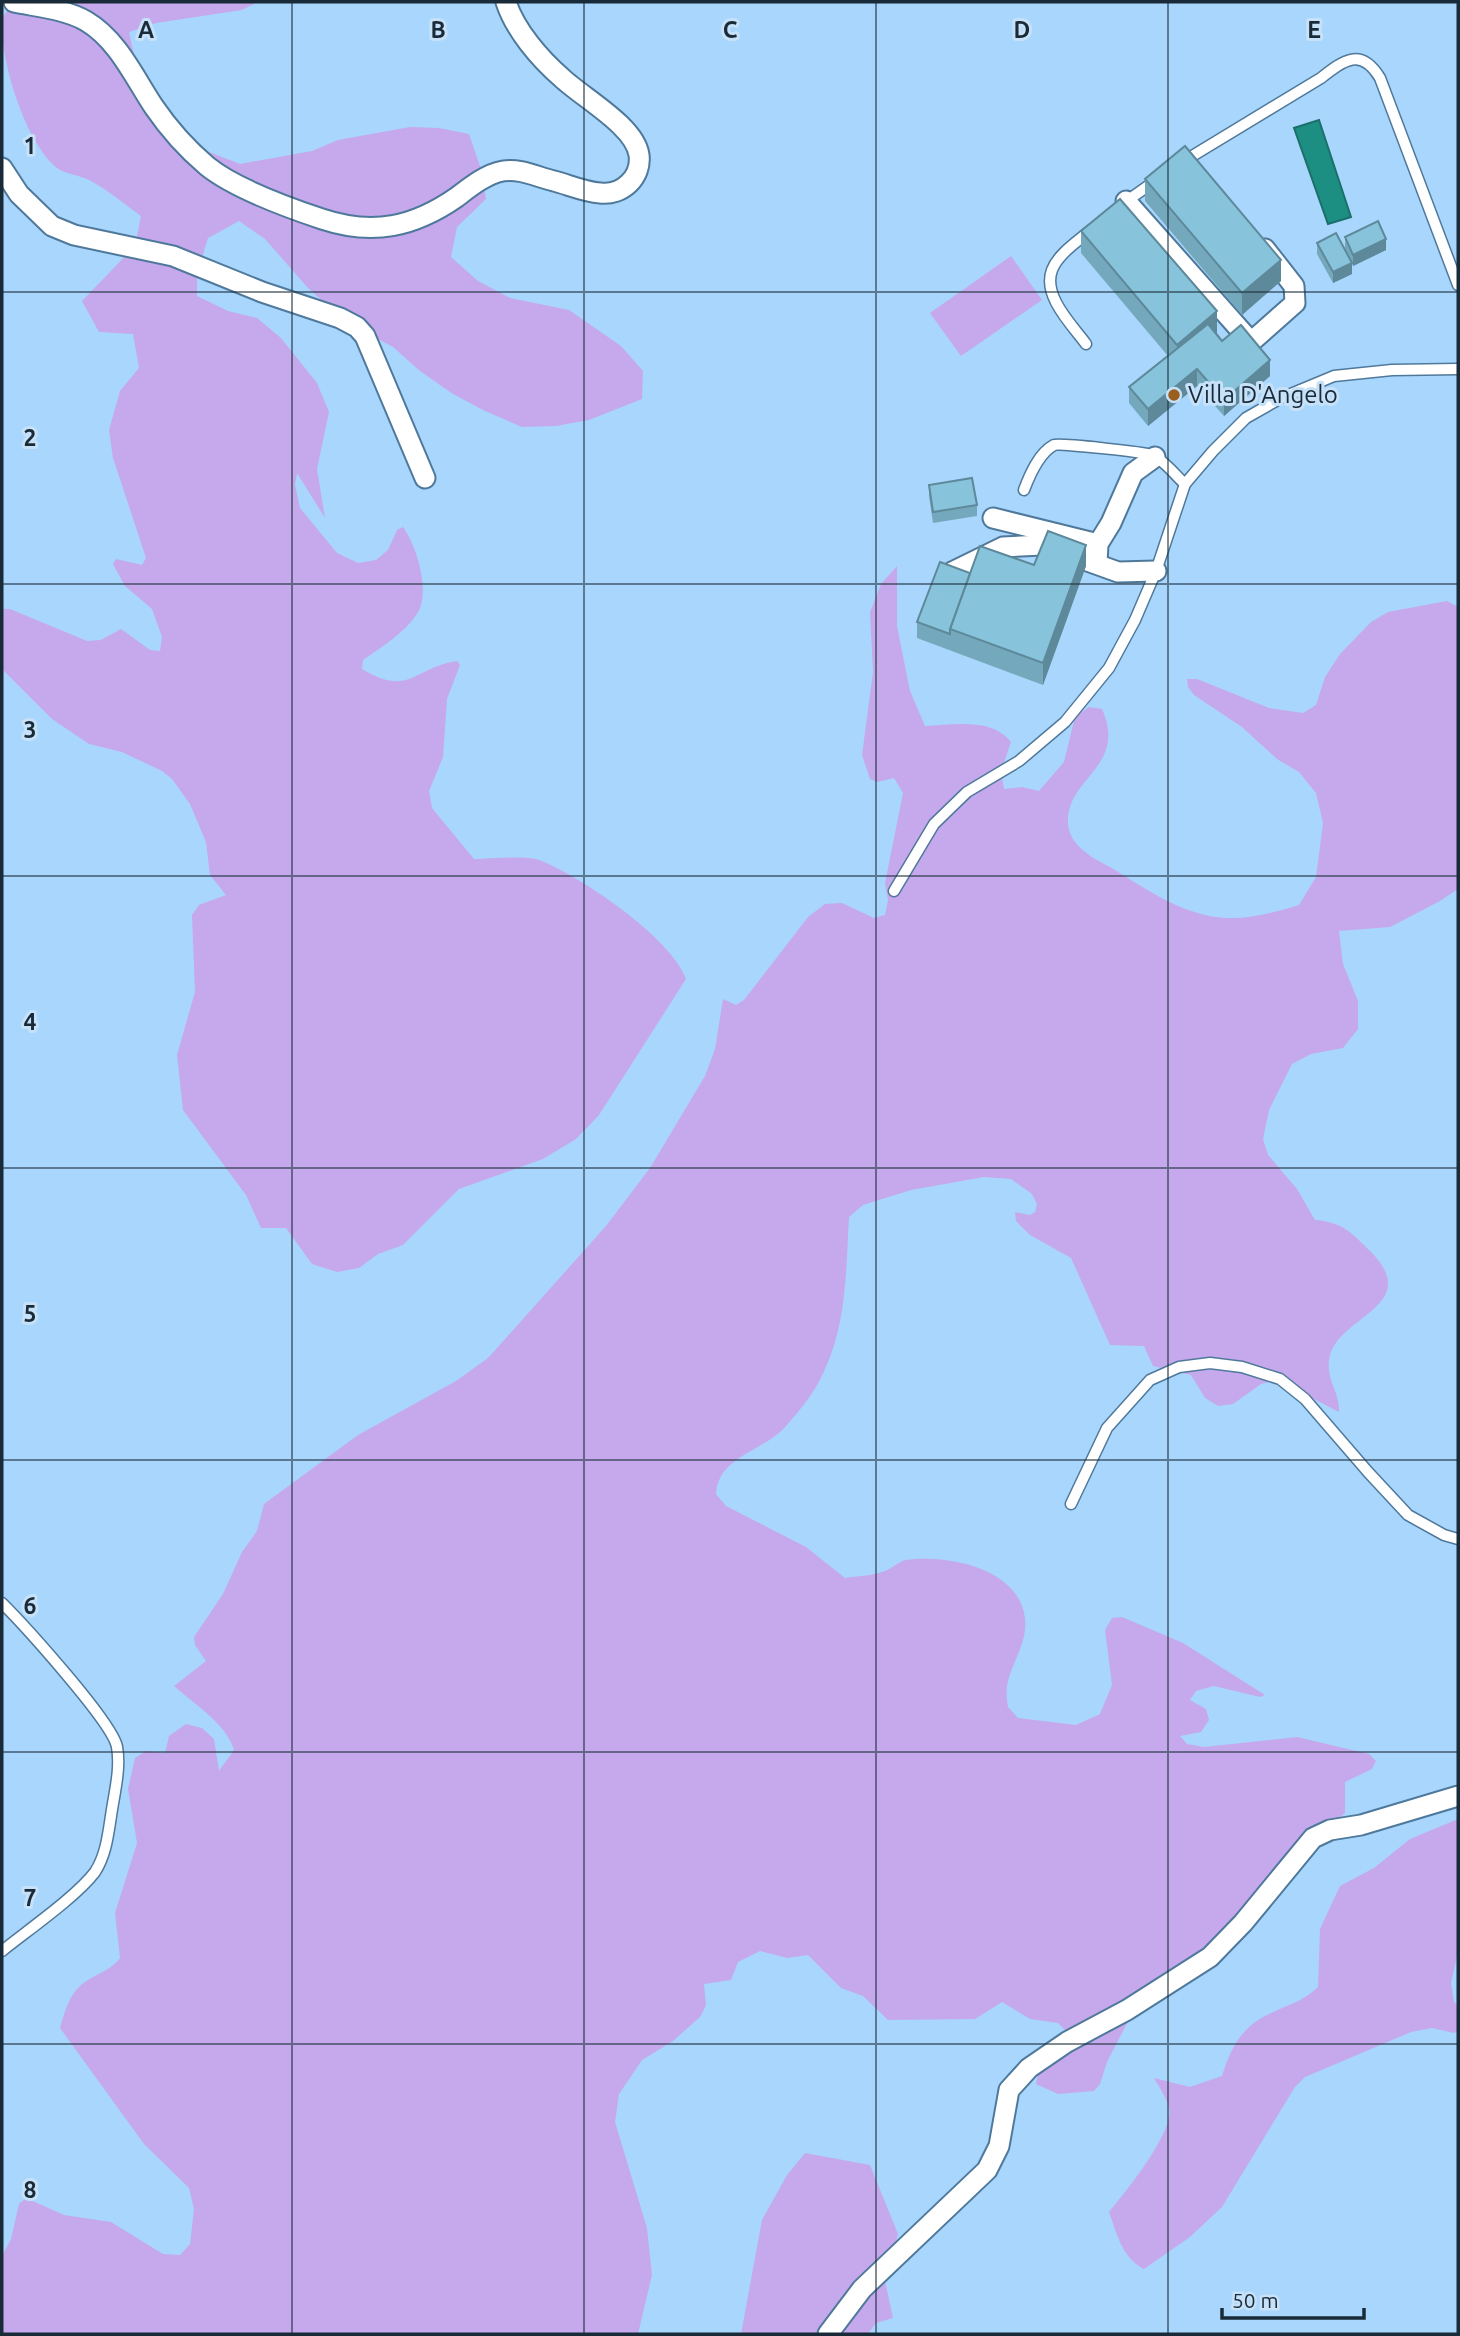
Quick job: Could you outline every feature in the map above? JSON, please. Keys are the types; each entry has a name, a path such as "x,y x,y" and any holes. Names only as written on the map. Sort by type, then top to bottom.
{"street":[{"path":"14,2 84,20 105,34 178,138 209,167 242,187 324,220 373,229 407,224 444,206 477,183 500,172 516,170 602,194 618,191 631,183 638,171 636,142 561,77 528,41 506,2"},
{"path":"2,168 19,194 52,226 74,235 173,256 262,292 341,318 357,327 365,336 425,478"},
{"path":"1121,205 1251,342 1296,303 1294,286 1252,232"},
{"path":"1097,554 1133,473 1155,457"},
{"path":"993,518 1097,554 1118,572 1156,572"},
{"path":"952,572 1003,547 1044,545 1097,554"},
{"path":"828,2334 862,2289 987,2170 999,2146 1009,2090 1029,2068 1067,2042 1127,2010 1210,1956 1243,1923 1313,1838 1329,1830 1361,1825 1458,1796"}],"lane":[{"path":"1170,171 1196,161 1339,64 1361,59 1371,64 1380,78 1458,285"},
{"path":"1121,205 1159,178"},
{"path":"1086,344 1060,309 1051,290 1051,281 1052,270 1067,251 1096,226"},
{"path":"894,891 934,824 967,792 1019,761 1065,722 1109,668 1136,620 1156,572 1185,484 1246,418 1281,398 1334,376 1392,370 1458,369"},
{"path":"1024,490 1030,474 1042,456 1051,446 1060,443 1091,449 1145,453 1155,457 1185,484"},
{"path":"1072,1504 1107,1428 1150,1380 1179,1367 1210,1363 1242,1367 1280,1379 1306,1399 1408,1515 1444,1535 1458,1539"},
{"path":"2,1603 114,1735 118,1748 118,1767 106,1848 93,1873 81,1887 2,1951"}],"shaded area":[{"path":"14,2 258,2 242,10 156,23 129,32 138,74 178,135 209,152 240,164 312,151 338,140 410,127 439,128 469,134 480,166 486,199 457,227 451,257 478,281 510,298 569,310 621,346 643,371 642,399 589,420 556,426 522,427 453,394 420,371 393,347 335,312 308,288 265,239 239,221 208,238 197,274 197,296 228,311 257,318 281,338 317,383 329,412 317,469 325,518 297,473 295,485 300,508 337,553 358,563 376,560 388,550 397,530 403,527 417,557 423,594 417,614 385,645 363,660 362,669 391,681 402,681 443,664 457,661 460,665 447,699 443,757 429,791 432,808 474,859 516,857 539,860 599,893 663,945 686,979 599,1115 576,1139 543,1159 459,1189 403,1245 378,1254 359,1268 337,1272 312,1264 286,1228 261,1228 246,1195 183,1110 177,1055 195,992 192,915 199,905 226,895 210,875 206,842 190,804 172,779 162,771 122,752 89,744 52,719 2,669 2,609 10,609 87,641 101,640 121,629 150,650 160,651 162,637 152,609 125,586 113,564 116,559 142,565 146,558 113,458 109,430 120,391 139,368 133,334 99,332 82,301 135,246 141,216 94,183 57,168 35,140 10,78 2,37 2,20"},
{"path":"1319,120 1351,217 1328,224 1294,128"},
{"path":"1011,256 1042,300 961,356 930,313"},
{"path":"897,566 897,626 910,691 925,726 971,724 1003,734 1011,742 1001,771 1004,789 1022,787 1039,791 1064,762 1075,717 1089,707 1102,709 1108,729 1107,745 1102,759 1070,808 1068,824 1073,839 1091,857 1158,896 1193,912 1229,918 1253,916 1299,905 1316,877 1323,823 1316,793 1299,772 1277,759 1242,727 1194,695 1188,687 1187,679 1197,679 1269,708 1303,713 1316,705 1325,677 1340,654 1371,622 1388,612 1447,601 1458,607 1458,889 1390,927 1339,931 1343,964 1358,1001 1358,1029 1343,1048 1311,1054 1292,1064 1269,1110 1263,1139 1268,1155 1297,1189 1315,1220 1339,1226 1356,1238 1384,1269 1388,1284 1384,1297 1337,1341 1330,1355 1330,1378 1339,1412 1277,1380 1261,1384 1233,1404 1218,1406 1205,1398 1191,1375 1153,1366 1144,1346 1110,1345 1071,1258 1030,1235 1016,1221 1015,1212 1030,1215 1035,1212 1037,1204 1032,1194 1011,1179 984,1177 911,1190 863,1205 849,1217 846,1275 838,1332 821,1377 808,1399 777,1435 733,1462 719,1481 716,1494 726,1506 806,1547 845,1578 878,1573 906,1560 923,1559 960,1563 996,1576 1010,1587 1020,1601 1025,1618 1022,1644 1007,1688 1008,1707 1018,1718 1076,1725 1100,1714 1112,1685 1105,1630 1112,1618 1122,1617 1183,1643 1265,1695 1260,1697 1214,1686 1196,1691 1190,1700 1206,1709 1209,1720 1201,1732 1180,1736 1187,1744 1204,1747 1297,1737 1369,1754 1376,1761 1372,1769 1345,1782 1345,1813 1300,1850 1189,1970 1139,2000 1107,2062 1100,2084 1094,2091 1058,2094 1036,2084 1038,2074 1067,2041 1066,2031 1058,2023 1030,2019 1002,2002 975,2019 888,2020 863,1996 841,1988 808,1955 787,1958 760,1951 738,1962 731,1980 704,1984 706,2005 700,2017 673,2041 642,2060 619,2094 615,2122 647,2228 652,2275 638,2334 2,2334 2,2256 11,2239 19,2204 26,2198 64,2215 111,2222 163,2254 180,2255 190,2244 194,2209 189,2188 144,2144 60,2028 75,1991 120,1958 115,1913 137,1843 128,1789 135,1758 146,1751 165,1753 169,1736 186,1724 202,1728 214,1739 219,1771 234,1750 217,1723 174,1686 206,1661 195,1645 194,1637 223,1594 242,1552 257,1531 264,1504 358,1435 456,1381 488,1358 606,1226 650,1168 705,1076 715,1049 723,999 736,1005 744,1000 808,917 825,904 842,903 874,918 885,915 888,900 885,883 903,793 894,778 877,782 870,779 862,755 873,672 870,612 881,584"},
{"path":"1458,1819 1458,1952 1451,1983 1458,2008 1458,2031 1454,2033 1432,2028 1411,2032 1305,2077 1295,2087 1222,2207 1190,2237 1144,2269 1130,2259 1121,2245 1109,2212 1147,2162 1169,2118 1165,2096 1154,2078 1190,2087 1222,2076 1239,2038 1252,2024 1301,1999 1318,1987 1320,1929 1340,1886 1374,1868 1410,1839"},
{"path":"805,2153 870,2165 898,2234 885,2281 893,2318 876,2323 868,2334 741,2334 762,2220 787,2175"}],"building":[{"path":"1185,146 1281,260 1242,293 1145,179"},
{"path":"1120,199 1217,311 1177,345 1081,231"},
{"path":"1378,221 1386,239 1353,255 1345,237"},
{"path":"1336,233 1352,263 1333,272 1317,243"},
{"path":"1208,324 1222,341 1241,325 1270,360 1224,400 1197,369 1148,409 1129,387"},
{"path":"972,478 977,505 933,512 929,485"},
{"path":"1048,531 1086,545 1043,663 950,629 980,546 1034,565"},
{"path":"940,562 970,573 950,634 917,622"}],"place":[{"name":"Villa D'Angelo","path":"1174,395"}]}
